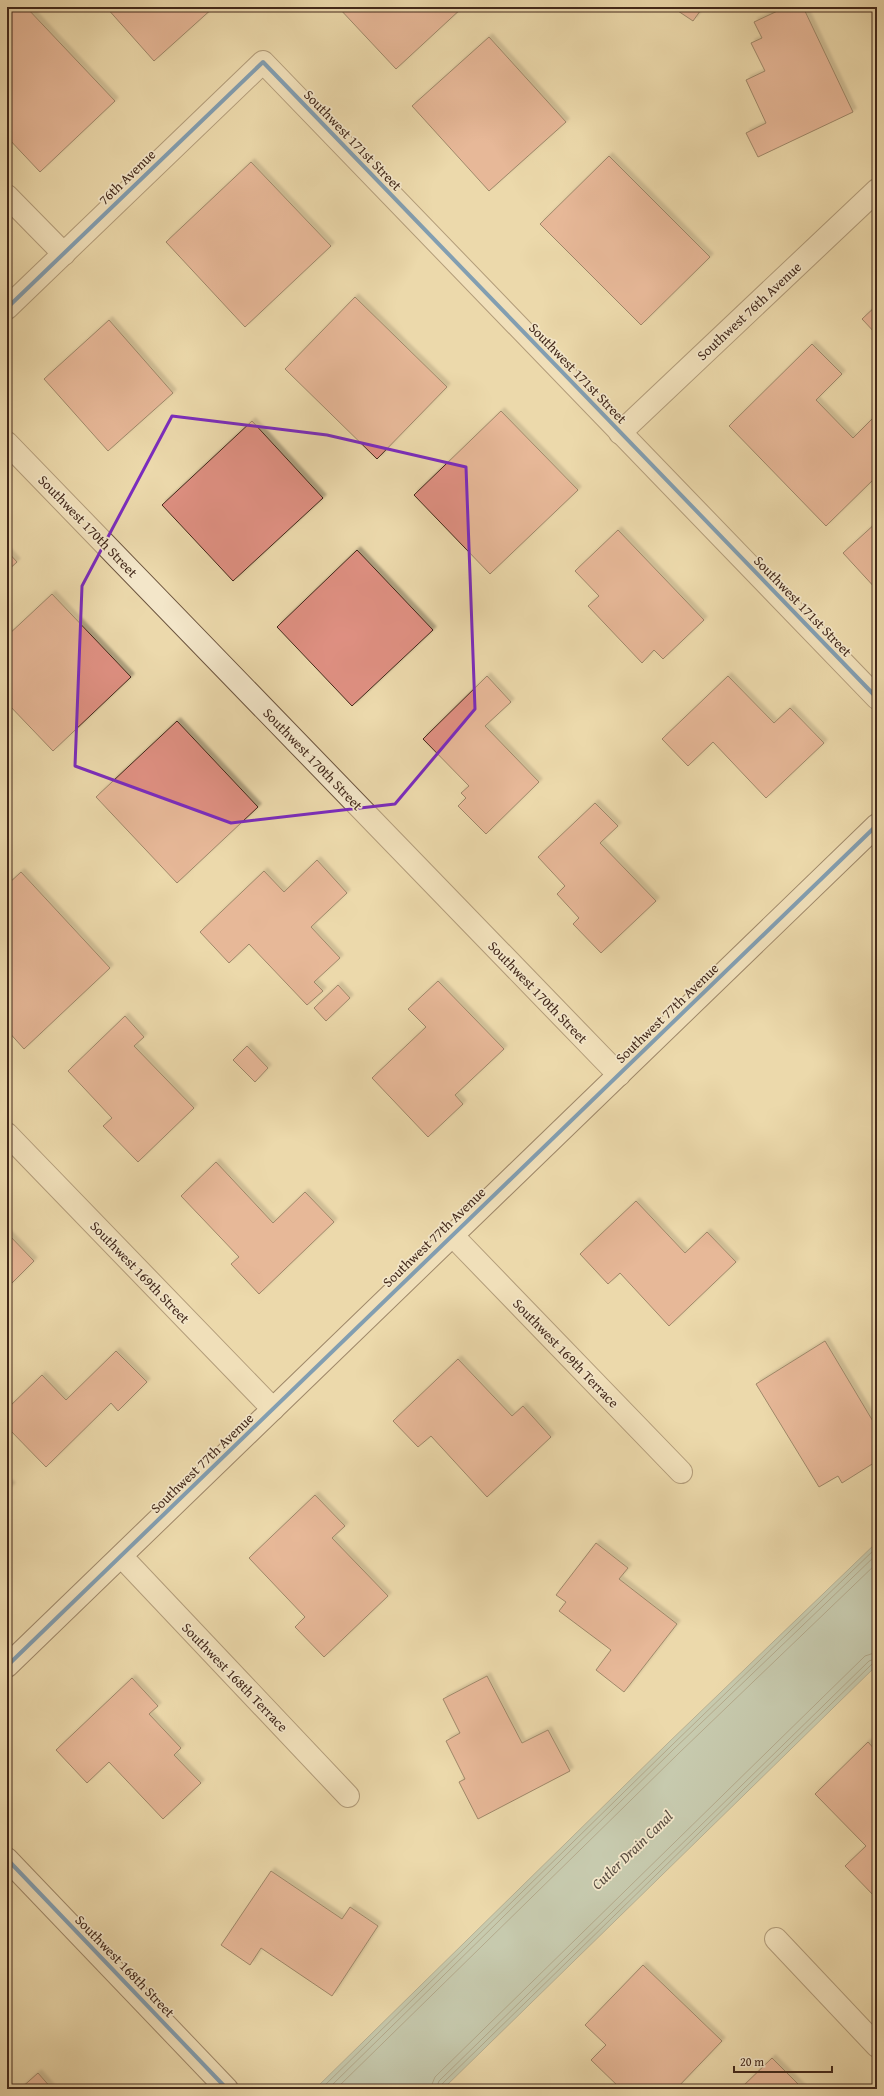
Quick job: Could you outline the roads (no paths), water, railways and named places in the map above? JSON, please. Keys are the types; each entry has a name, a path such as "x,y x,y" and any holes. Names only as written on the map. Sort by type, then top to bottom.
{"street":[{"name":"76th Avenue","path":"7,308 263,62"},
{"name":"Southwest 171st Street","path":"263,62 877,698"},
{"name":"Southwest 76th Avenue","path":"620,433 877,190"},
{"path":"7,196 64,254"},
{"name":"Southwest 170th Street","path":"7,443 619,1075"},
{"name":"Southwest 77th Avenue","path":"7,1666 122,1557 452,1235 877,825"},
{"name":"Southwest 169th Street","path":"7,1134 273,1409"},
{"name":"Southwest 169th Terrace","path":"452,1235 681,1472"},
{"name":"Southwest 168th Terrace","path":"122,1557 348,1796"},
{"name":"Southwest 168th Street","path":"7,1859 227,2089"},
{"path":"776,1939 877,2046"}],"water":[{"name":"Cutler Drain Canal","path":"877,1542 877,1665 443,2089 315,2089 668,1743"}]}
